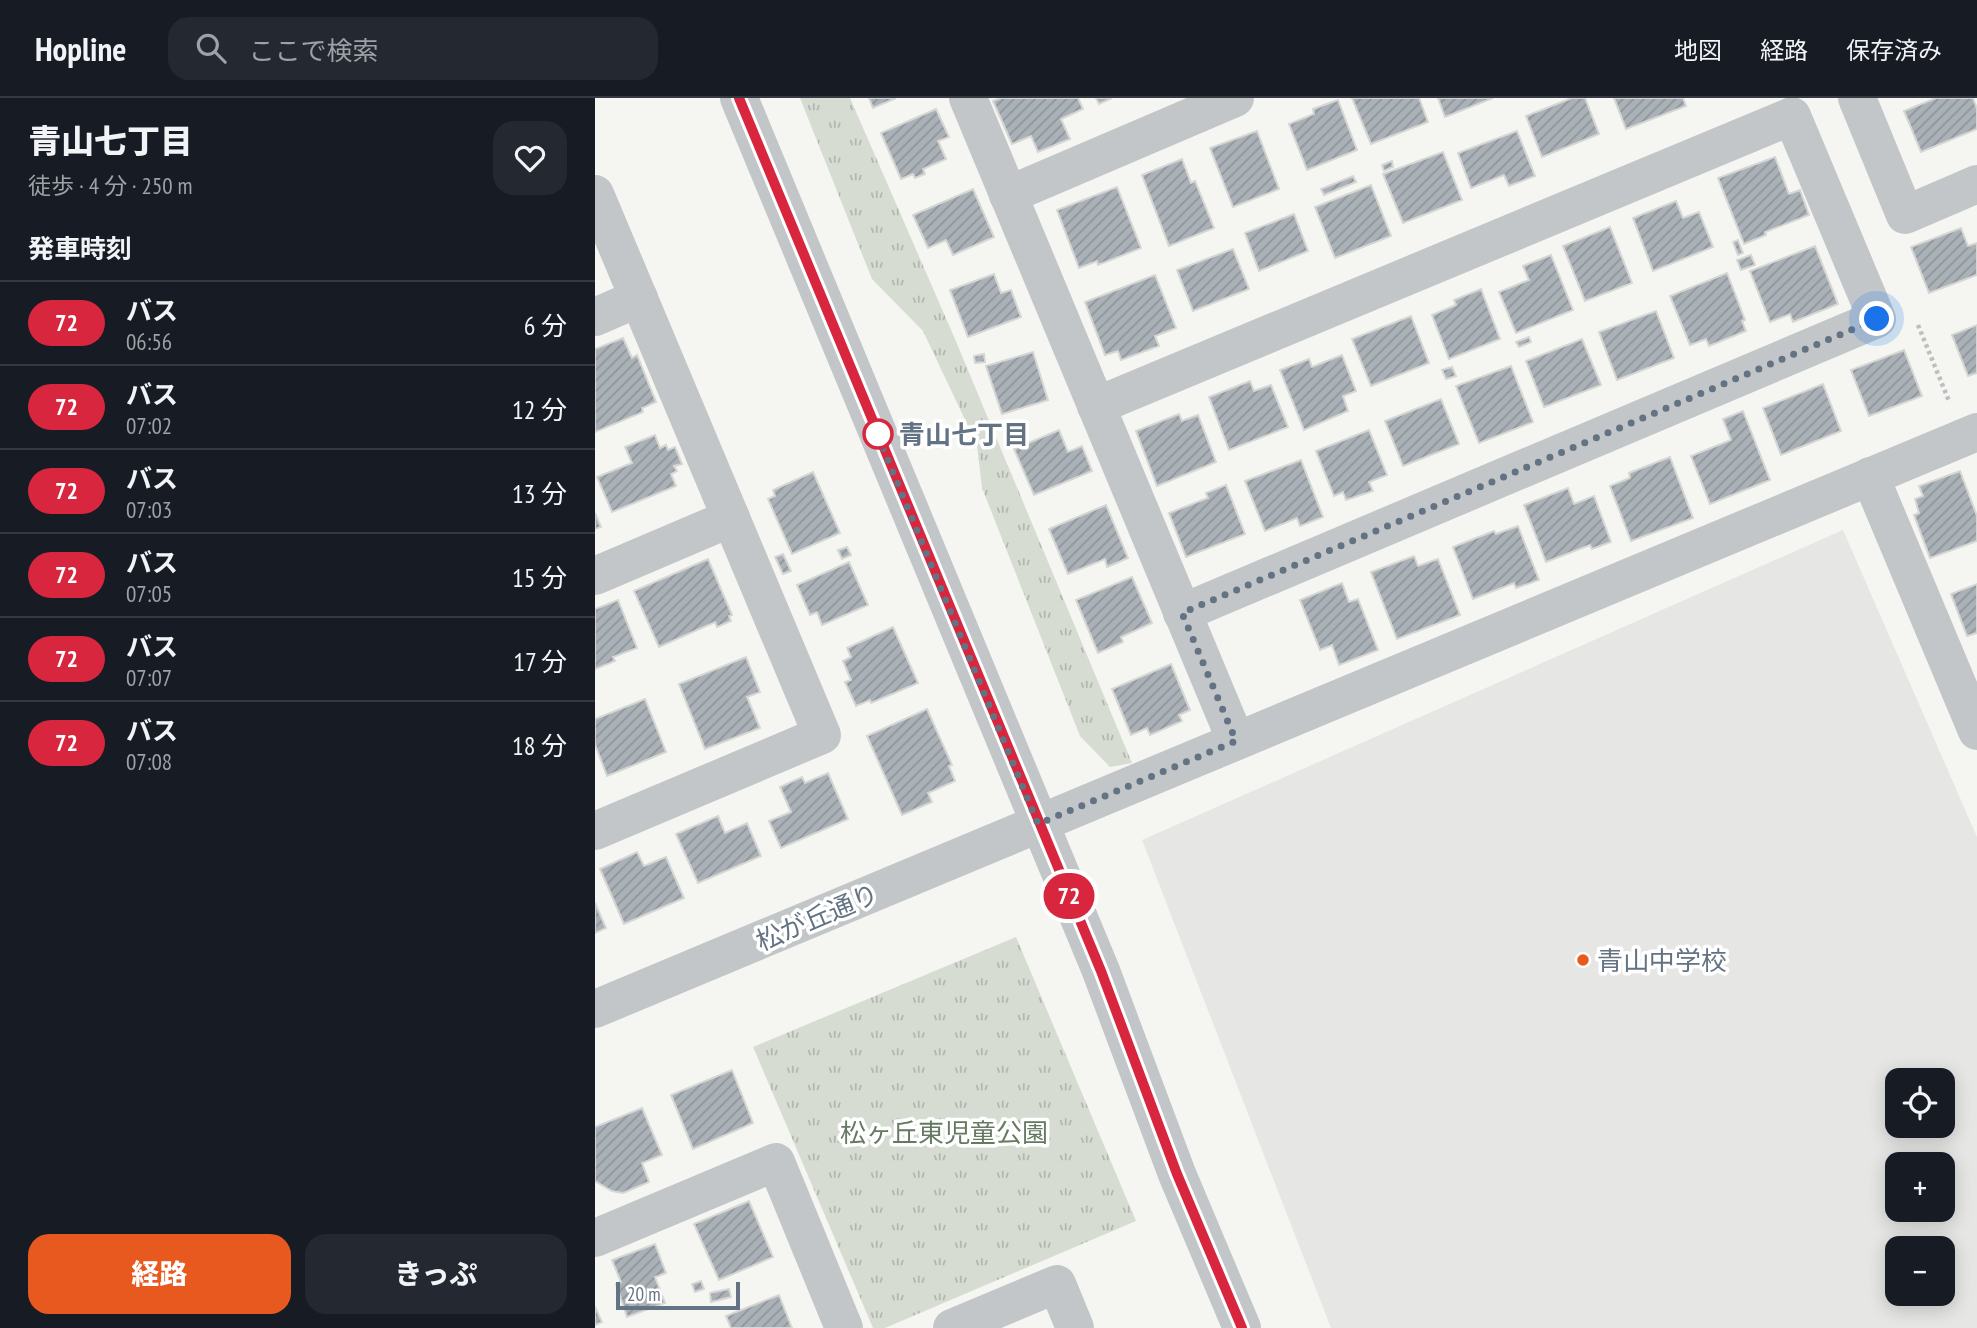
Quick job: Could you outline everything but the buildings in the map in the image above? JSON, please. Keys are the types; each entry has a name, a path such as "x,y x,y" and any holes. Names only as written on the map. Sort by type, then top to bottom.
{"street":[{"path":"739,98 1101,971 1177,1174 1242,1328"},
{"path":"968,98 1236,741"},
{"path":"1008,195 1235,98"},
{"path":"1857,98 1905,215 1977,184"},
{"path":"1096,406 1792,116 1849,251 1877,319 1182,613"},
{"path":"595,194 822,735 595,831"},
{"path":"595,317 639,298"},
{"name":"松が丘通り","path":"595,1009 1977,432"},
{"path":"1870,476 1969,687 1977,731"},
{"path":"595,576 731,518"},
{"path":"595,1238 776,1162 844,1328"},
{"path":"952,1328 1057,1284 1075,1328"}],"shaded area":[{"name":"青山中学校","path":"1843,530 1977,837 1977,1328 1331,1328 1142,840"}],"green space":[{"path":"800,98 850,98 955,339 1132,763 1110,767 1080,736 982,488 977,445 923,331 872,279"},
{"name":"松ヶ丘東児童公園","path":"1016,937 1136,1221 885,1328 873,1328 753,1047"}],"bus line":[{"name":"72","path":"739,98 1101,971 1177,1174 1242,1328"}],"place":[{"name":"青山七丁目","path":"878,434"},
{"name":"青山中学校","path":"1583,960"}],"route":[{"path":"878,434 873,424 1038,824 1236,741 1182,613 1877,319"}]}
